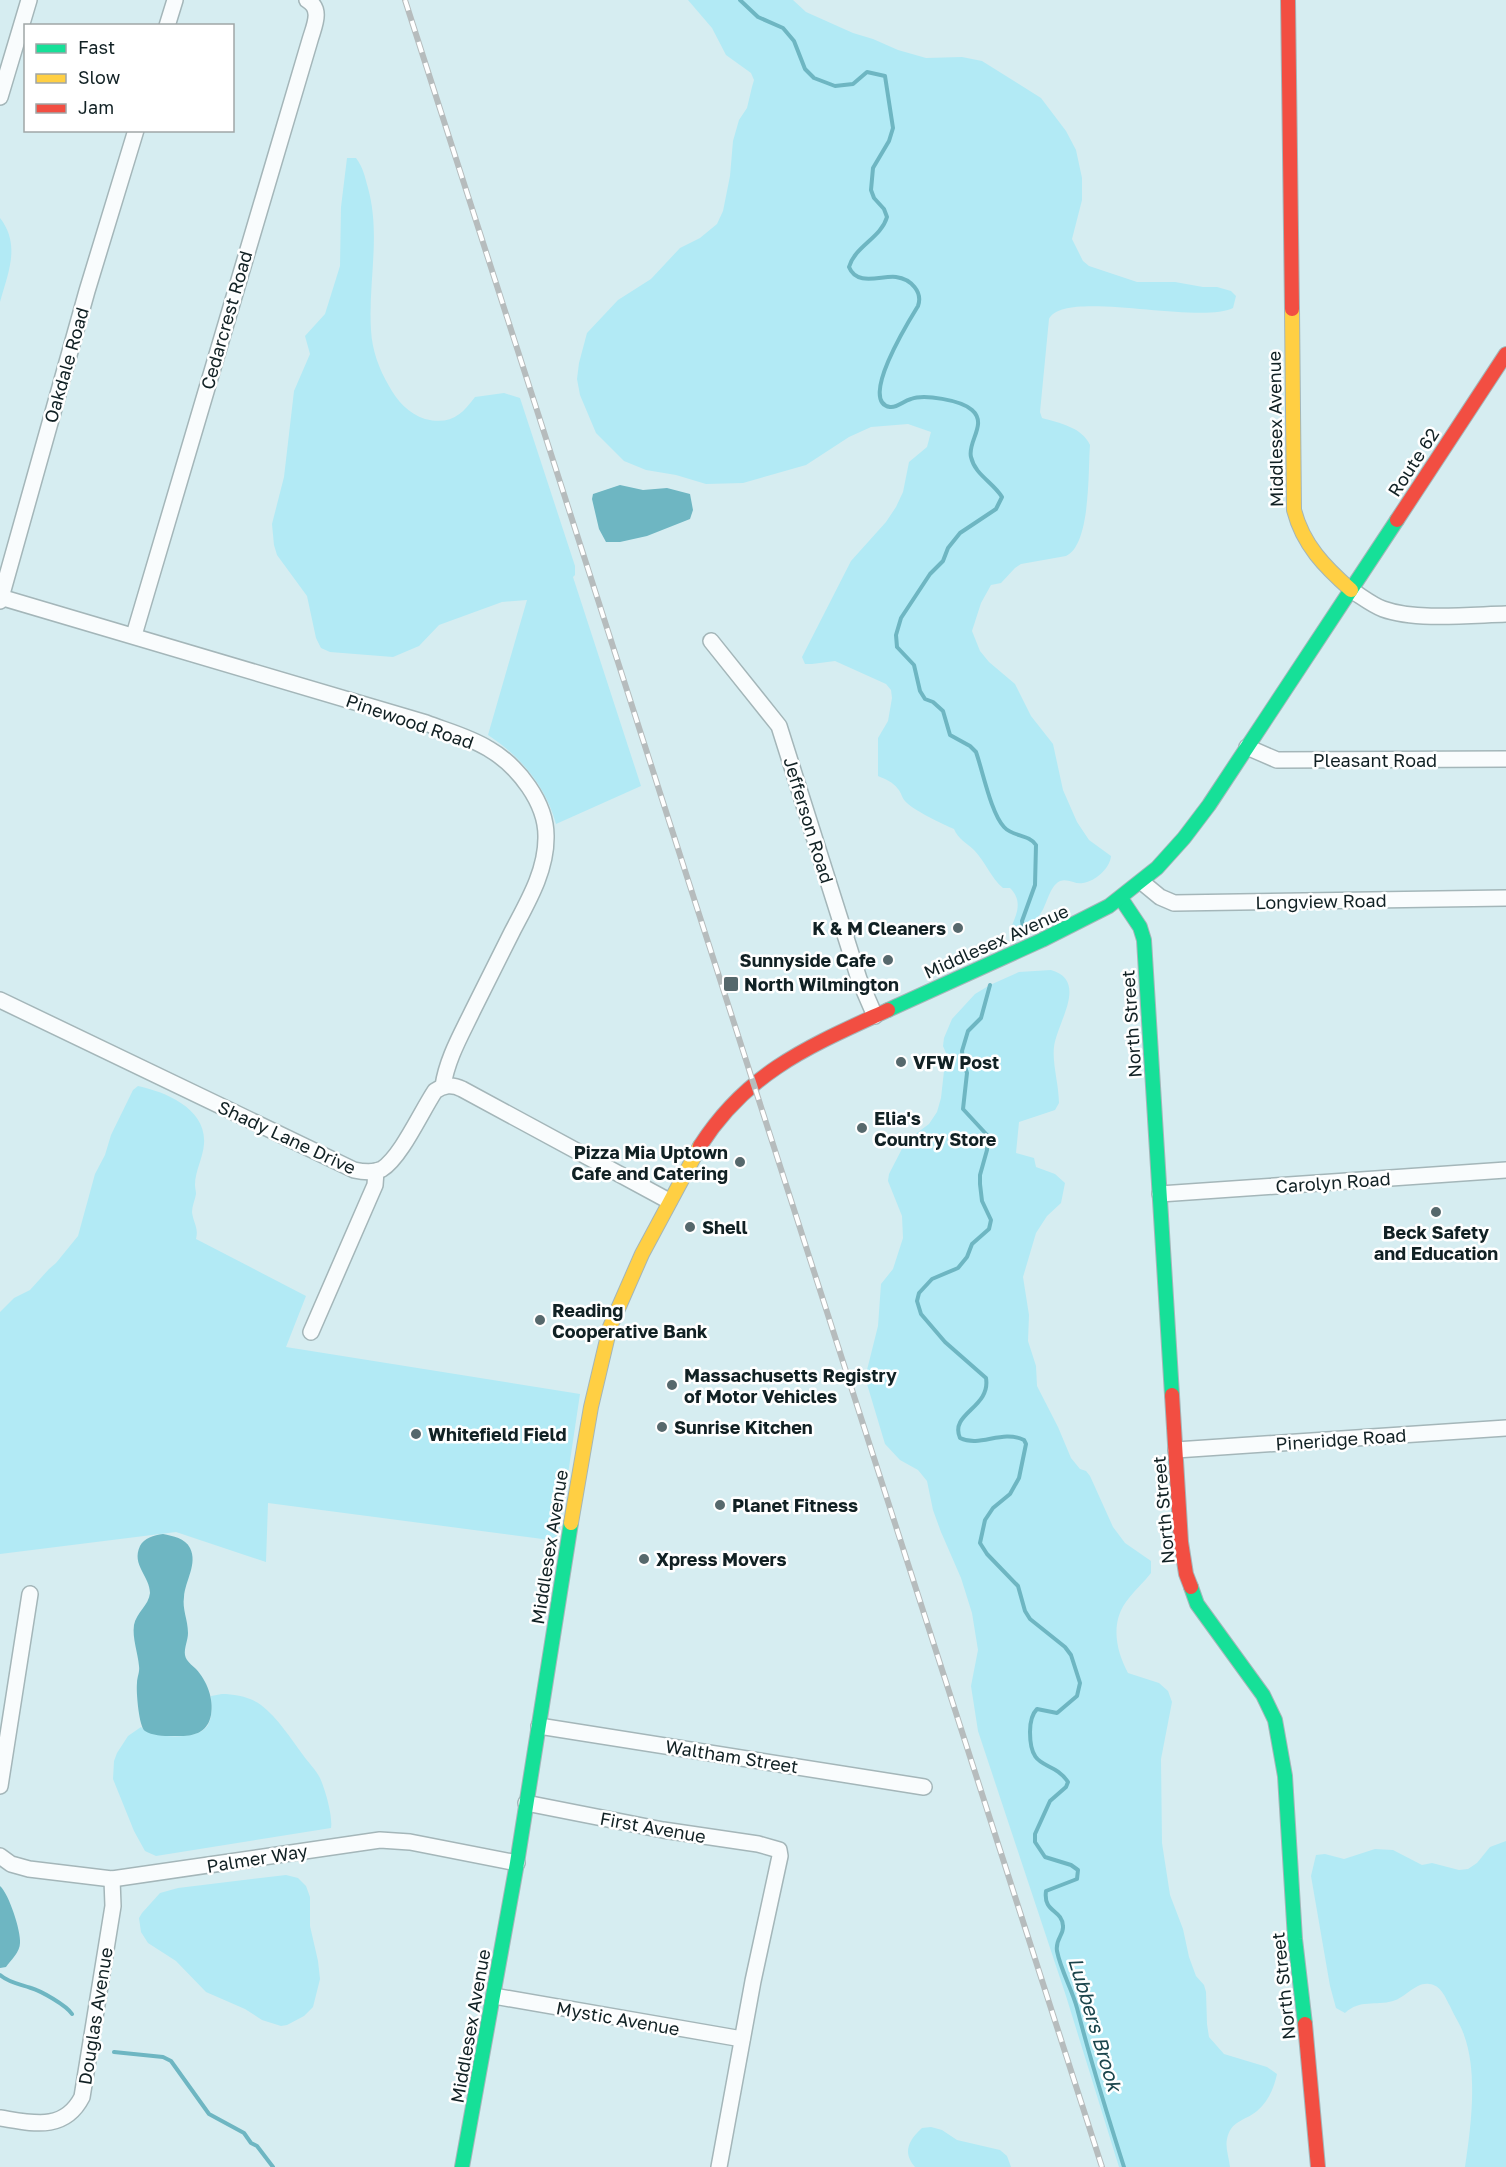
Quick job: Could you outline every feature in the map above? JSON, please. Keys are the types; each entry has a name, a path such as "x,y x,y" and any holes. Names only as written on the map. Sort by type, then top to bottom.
{"main road":[{"name":"Middlesex Avenue","path":"462,2167 494,1996 588,1420 602,1357 623,1293 699,1147 727,1108 743,1092 803,1051 1057,934 1122,900 1143,883 1167,860 1196,825 1351,590 1310,548 1301,533 1294,510 1288,0"},
{"name":"Route 62","path":"1351,590 1506,354"},
{"name":"North Street","path":"1122,900 1140,927 1144,940 1181,1542 1186,1574 1197,1604 1263,1695 1280,1736 1285,1776 1295,1940 1318,2167"}],"street":[{"path":"0,97 28,0"},
{"path":"168,24 175,0"},
{"name":"Cedarcrest Road","path":"134,635 310,40 316,15 311,3"},
{"name":"Oakdale Road","path":"0,598 87,291 135,132"},
{"path":"1351,590 1375,606 1393,612 1434,615 1506,614"},
{"name":"Pinewood Road","path":"0,598 134,635 388,711 468,738 498,754 508,763 531,791 540,807 546,830 543,864 520,916 459,1037 446,1070 443,1086"},
{"name":"Jefferson Road","path":"711,641 779,726 859,979 875,1016"},
{"name":"Pleasant Road","path":"1247,747 1277,760 1506,759"},
{"name":"Longview Road","path":"1143,883 1160,897 1174,903 1506,898"},
{"name":"Shady Lane Drive","path":"0,1000 358,1171 376,1171 393,1158 435,1091 443,1086"},
{"path":"443,1086 462,1089 669,1201"},
{"name":"Carolyn Road","path":"1160,1194 1506,1170"},
{"path":"311,1332 368,1201 375,1182 376,1171"},
{"name":"Pineridge Road","path":"1176,1450 1506,1428"},
{"path":"0,1786 30,1594"},
{"name":"Waltham Street","path":"539,1726 924,1787"},
{"name":"First Avenue","path":"526,1803 663,1830 758,1844 779,1850 780,1856 742,2039"},
{"name":"Palmer Way","path":"0,1856 11,1864 29,1869 112,1879 380,1840 418,1844 516,1863"},
{"name":"Douglas Avenue","path":"0,2118 33,2123 51,2122 67,2115 82,2097 113,1906 112,1879"},
{"name":"Mystic Avenue","path":"494,1996 742,2039"},
{"path":"719,2167 742,2039"}],"shaded area":[{"path":"688,0 793,0 806,12 898,50 926,58 962,57 982,61 1041,98 1066,131 1076,150 1082,178 1082,200 1072,239 1083,261 1089,266 1137,282 1175,282 1217,287 1231,291 1236,296 1233,308 1216,312 1191,313 1104,306 1079,307 1059,310 1049,319 1040,412 1042,418 1076,430 1090,445 1084,523 1074,549 1066,556 1021,564 1001,583 991,585 981,603 972,631 980,651 989,662 1015,684 1031,716 1053,744 1063,790 1077,822 1089,840 1111,856 1105,869 1093,880 1080,883 1060,881 1053,888 1038,917 1009,932 1018,904 1010,888 1003,888 999,884 978,854 960,838 954,829 914,808 905,801 894,784 878,776 878,738 888,721 891,690 886,684 835,661 805,664 802,657 851,561 886,522 896,507 903,492 909,462 927,447 931,432 908,424 871,427 849,437 806,465 743,483 706,484 676,475 646,470 624,461 596,433 580,395 577,379 587,333 618,300 651,279 680,248 700,238 717,224 723,211 730,176 733,141 739,120 747,108 754,80 751,73 726,55 712,28"},
{"path":"347,158 356,158 360,165 372,206 374,241 372,337 377,359 389,386 409,410 419,417 434,421 448,420 460,414 475,397 504,393 520,398 575,566 573,577 641,786 556,824 546,797 530,773 511,752 488,735 527,600 502,602 439,625 419,646 393,657 330,652 321,648 316,638 307,596 277,555 272,524 284,477 294,391 310,354 305,336 325,314 340,266 341,207"},
{"path":"0,218 10,238 11,259 0,302"},
{"path":"620,485 643,490 667,488 690,494 693,510 690,519 647,536 620,542 606,542 599,529 592,499 593,494"},
{"path":"1051,970 1062,975 1068,983 1069,993 1054,1047 1059,1103 1055,1110 1019,1122 1016,1153 1034,1158 1036,1167 1055,1174 1065,1183 1061,1203 1047,1216 1036,1233 1023,1277 1029,1315 1028,1341 1036,1366 1037,1386 1071,1458 1090,1476 1113,1527 1125,1543 1151,1561 1151,1573 1123,1607 1116,1635 1120,1654 1128,1673 1159,1683 1168,1691 1172,1702 1161,1759 1162,1843 1170,1895 1183,1929 1196,1976 1204,1985 1206,1992 1209,2037 1224,2054 1267,2067 1277,2074 1264,2103 1257,2111 1235,2124 1229,2133 1226,2145 1230,2167 1119,2167 1066,1996 978,1731 971,1686 978,1650 972,1613 961,1578 933,1510 927,1481 918,1470 900,1460 885,1444 867,1384 866,1374 878,1326 881,1284 893,1269 903,1238 902,1216 888,1181 889,1174 906,1141 929,1124 937,1112 941,1098 946,1053 943,1046 944,1038 952,1019 975,994 990,985 1019,972"},
{"path":"138,1086 161,1093 183,1104 199,1121 204,1144 196,1175 196,1194 192,1210 197,1232 196,1239 306,1296 286,1347 580,1394 558,1541 268,1503 266,1562 176,1532 0,1554 0,1312 14,1298 30,1290 78,1236 95,1174 105,1155 111,1135 133,1090"},
{"path":"163,1534 185,1542 192,1554 192,1566 184,1601 188,1633 185,1655 209,1690 211,1703 211,1715 204,1729 186,1736 158,1735 145,1731 138,1709 139,1668 134,1625 150,1593 139,1565 138,1553 144,1541"},
{"path":"237,1695 252,1700 261,1705 279,1722 320,1778 330,1810 331,1828 156,1856 145,1851 134,1831 113,1779 117,1753 128,1736 141,1727 165,1736 186,1736 203,1730 211,1718 211,1696"},
{"path":"1506,1841 1506,2167 1465,2167 1471,2118 1472,2083 1471,2066 1463,2031 1442,1992 1429,1984 1420,1985 1393,2001 1362,2004 1345,2013 1336,2008 1330,1986 1311,1876 1316,1855 1325,1854 1344,1859 1375,1849 1393,1850 1422,1865 1432,1863 1459,1870 1468,1869 1477,1863 1490,1847"},
{"path":"286,1875 298,1878 306,1886 310,1897 310,1926 320,1979 313,2007 304,2016 287,2025 281,2026 262,2020 245,2009 206,1992 176,1961 148,1943 141,1932 139,1918 160,1893 178,1888"},
{"path":"0,1886 14,1913 19,1930 20,1946 6,1967 0,1968"},
{"path":"931,2127 942,2130 957,2140 1000,2150 1007,2156 1011,2167 915,2167 909,2156 909,2146 922,2128"}],"waterway":[{"name":"Lubbers Brook","path":"740,0 758,17 783,28 794,41 805,69 814,78 835,86 853,84 867,72 885,76 893,128 889,141 873,168 871,190 887,217 879,231 857,253 849,267 858,277 870,279 896,277 906,280 915,287 919,301 897,342 883,376 880,391 882,402 893,407 911,399 933,398 967,406 976,415 978,421 971,451 973,463 980,474 1002,497 996,509 960,533 948,548 943,561 930,574 901,618 896,635 897,647 914,665 920,691 925,699 933,702 943,711 950,735 976,752 999,821 1008,830 1033,841 1036,845 1035,885 1022,921 1023,927"},
{"name":"Lubbers Brook","path":"990,985 981,1018 968,1031 962,1051 967,1073 963,1109 988,1136 980,1184 982,1201 991,1220 989,1229 972,1244 967,1257 958,1268 932,1279 919,1293 917,1301 921,1314 945,1342 986,1378 986,1388 982,1397 960,1422 958,1429 960,1438 976,1441 1007,1436 1024,1440 1026,1444 1019,1478 1010,1494 993,1508 985,1520 980,1543 987,1554 1018,1586 1025,1611 1030,1619 1065,1647 1071,1655 1080,1683 1077,1696 1057,1713 1037,1709 1032,1719 1030,1732 1034,1754 1038,1760 1062,1775 1068,1782 1066,1787 1050,1801 1035,1834 1035,1842 1045,1857 1071,1865 1078,1870 1077,1879 1046,1891 1046,1898 1047,1903 1062,1921 1063,1929 1058,1940 1057,1951 1075,2001 1124,2167"},
{"path":"0,1975 11,1982 47,1995 72,2014"},
{"path":"114,2052 163,2057 171,2061 209,2114 244,2133 273,2167"}],"railway":[{"path":"405,0 1102,2167"}],"traffic: fast":[{"path":"888,1010 1042,940 1109,906 1157,868 1209,805 1397,520"},
{"path":"1122,900 1140,927 1144,940 1172,1395"},
{"path":"462,2167 517,1863 571,1523"},
{"path":"1191,1587 1197,1604 1263,1695 1275,1720 1285,1776 1295,1939 1305,2024"}],"traffic: slow":[{"path":"1292,309 1294,510 1309,545 1332,573 1351,590"},
{"path":"571,1523 591,1407 610,1327 642,1254 700,1146"}],"traffic: jam":[{"path":"1288,0 1292,309"},
{"path":"1397,520 1506,354"},
{"path":"700,1146 739,1098 783,1063 832,1036 888,1010"},
{"path":"1172,1395 1181,1542 1186,1574 1191,1587"},
{"path":"1305,2024 1318,2167"}],"place":[{"name":"K & M Cleaners","path":"958,928"},
{"name":"Sunnyside Cafe","path":"888,960"},
{"name":"North Wilmington","path":"731,984"},
{"name":"VFW Post","path":"901,1062"},
{"name":"Elia's Country Store","path":"862,1128"},
{"name":"Pizza Mia Uptown Cafe and Catering","path":"740,1162"},
{"name":"Beck Safety and Education","path":"1436,1212"},
{"name":"Shell","path":"690,1227"},
{"name":"Reading Cooperative Bank","path":"540,1320"},
{"name":"Massachusetts Registry of Motor Vehicles","path":"672,1385"},
{"name":"Sunrise Kitchen","path":"662,1427"},
{"name":"Whitefield Field","path":"416,1434"},
{"name":"Planet Fitness","path":"720,1505"},
{"name":"Xpress Movers","path":"644,1559"}]}
